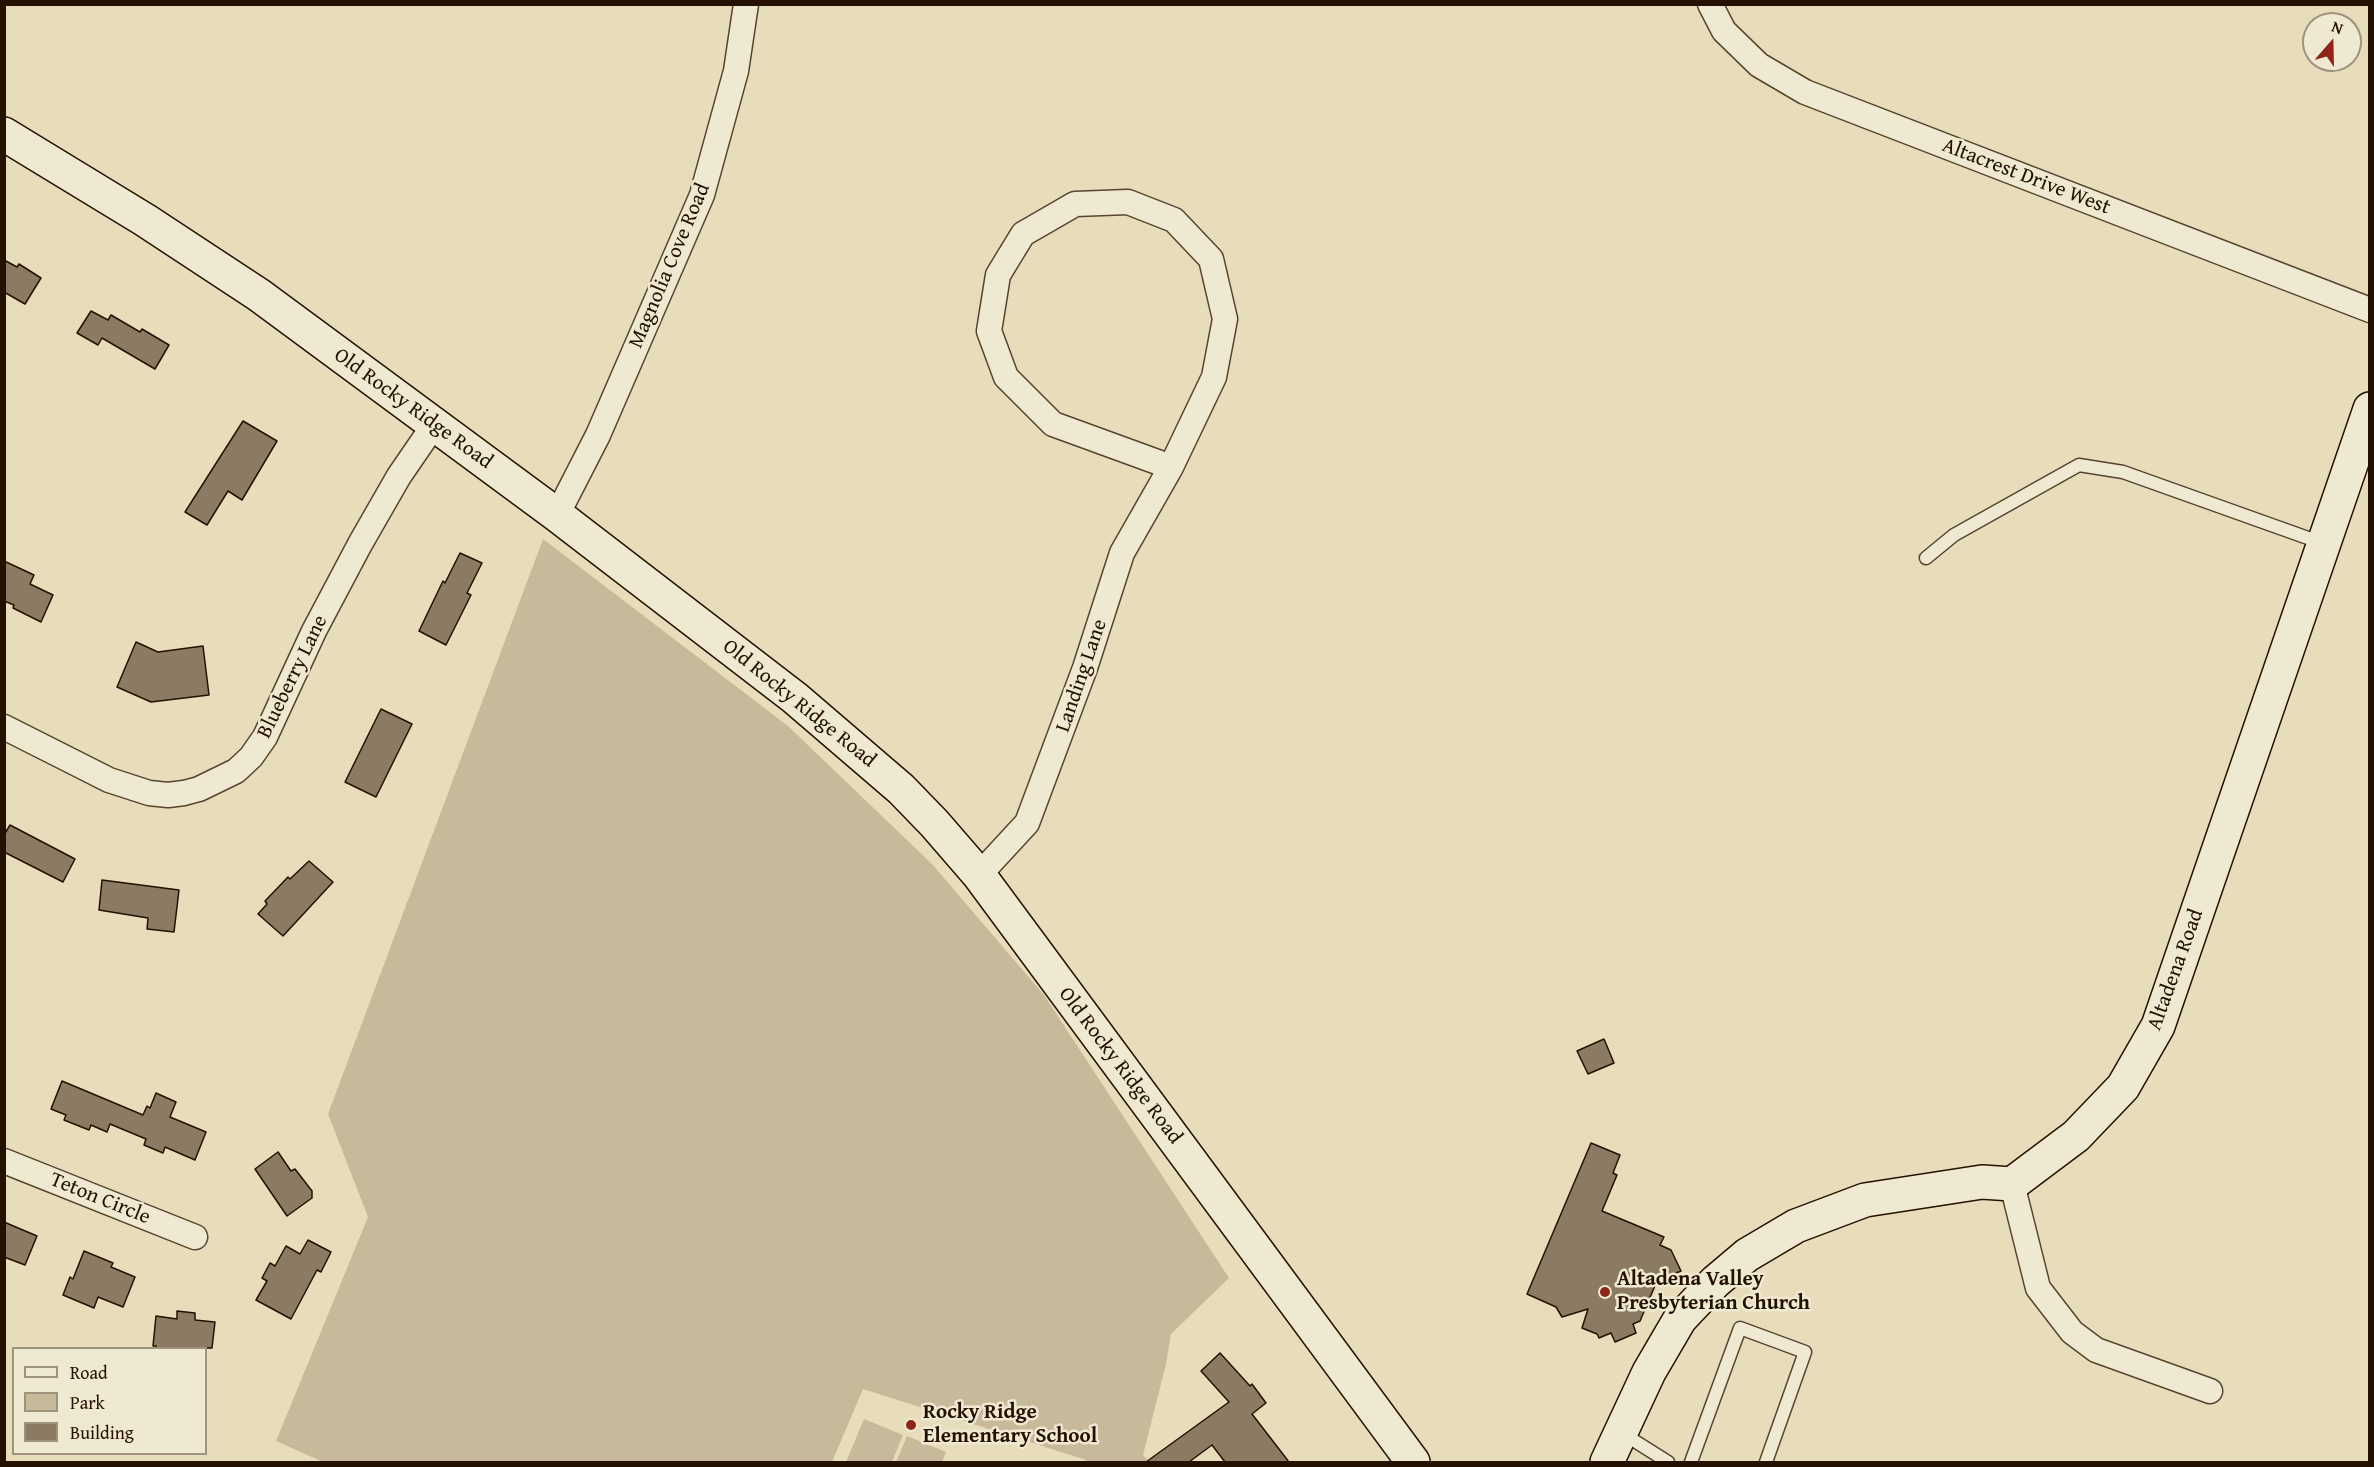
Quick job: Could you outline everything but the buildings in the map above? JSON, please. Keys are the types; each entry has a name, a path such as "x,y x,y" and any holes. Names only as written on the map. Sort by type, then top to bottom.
{"street":[{"name":"Magnolia Cove Road","path":"557,515 598,435 702,195 735,70 746,4"},
{"name":"Altacrest Drive West","path":"1710,4 1724,31 1759,65 1805,92 2370,310"},
{"name":"Old Rocky Ridge Road","path":"4,134 146,220 218,267 557,515 795,698 867,758 934,823 979,875 1413,1462"},
{"name":"Landing Lane","path":"979,875 1027,823 1053,759 1122,553 1171,467 1214,377 1225,319 1211,259 1174,220 1128,202 1075,204 1023,234 998,275 989,331 992,340 1006,376 1053,424 1171,467"},
{"name":"Altadena Road","path":"2012,1184 2076,1136 2123,1087 2158,1026 2370,409"},
{"name":"Blueberry Lane","path":"4,727 110,780 149,793 168,795 184,793 199,789 236,771 251,757 265,737 314,631 360,544 399,476 434,424"},
{"name":"Teton Circle","path":"4,1161 195,1237"},
{"path":"1607,1462 1649,1372 1680,1319 1715,1282 1747,1255 1796,1226 1865,1200 1982,1182 2012,1184 2038,1288 2072,1332 2096,1350 2210,1391"}],"lane":[{"path":"1926,558 1954,535 2079,465 2123,472 2324,544"},
{"path":"1691,1462 1740,1328 1805,1352 1766,1462"},
{"path":"1621,1433 1668,1462"}],"green space":[{"path":"543,539 788,726 932,864 1044,995 1229,1278 1171,1334 1166,1364 1143,1455 1149,1462 1088,1462 863,1389 832,1462 323,1462 276,1441 368,1217 328,1114"},
{"path":"864,1419 903,1435 892,1462 846,1462"},
{"path":"907,1436 946,1452 942,1462 896,1462"}],"place":[{"name":"Altadena Valley Presbyterian Church","path":"1605,1292"},
{"name":"Rocky Ridge Elementary School","path":"911,1425"}]}
